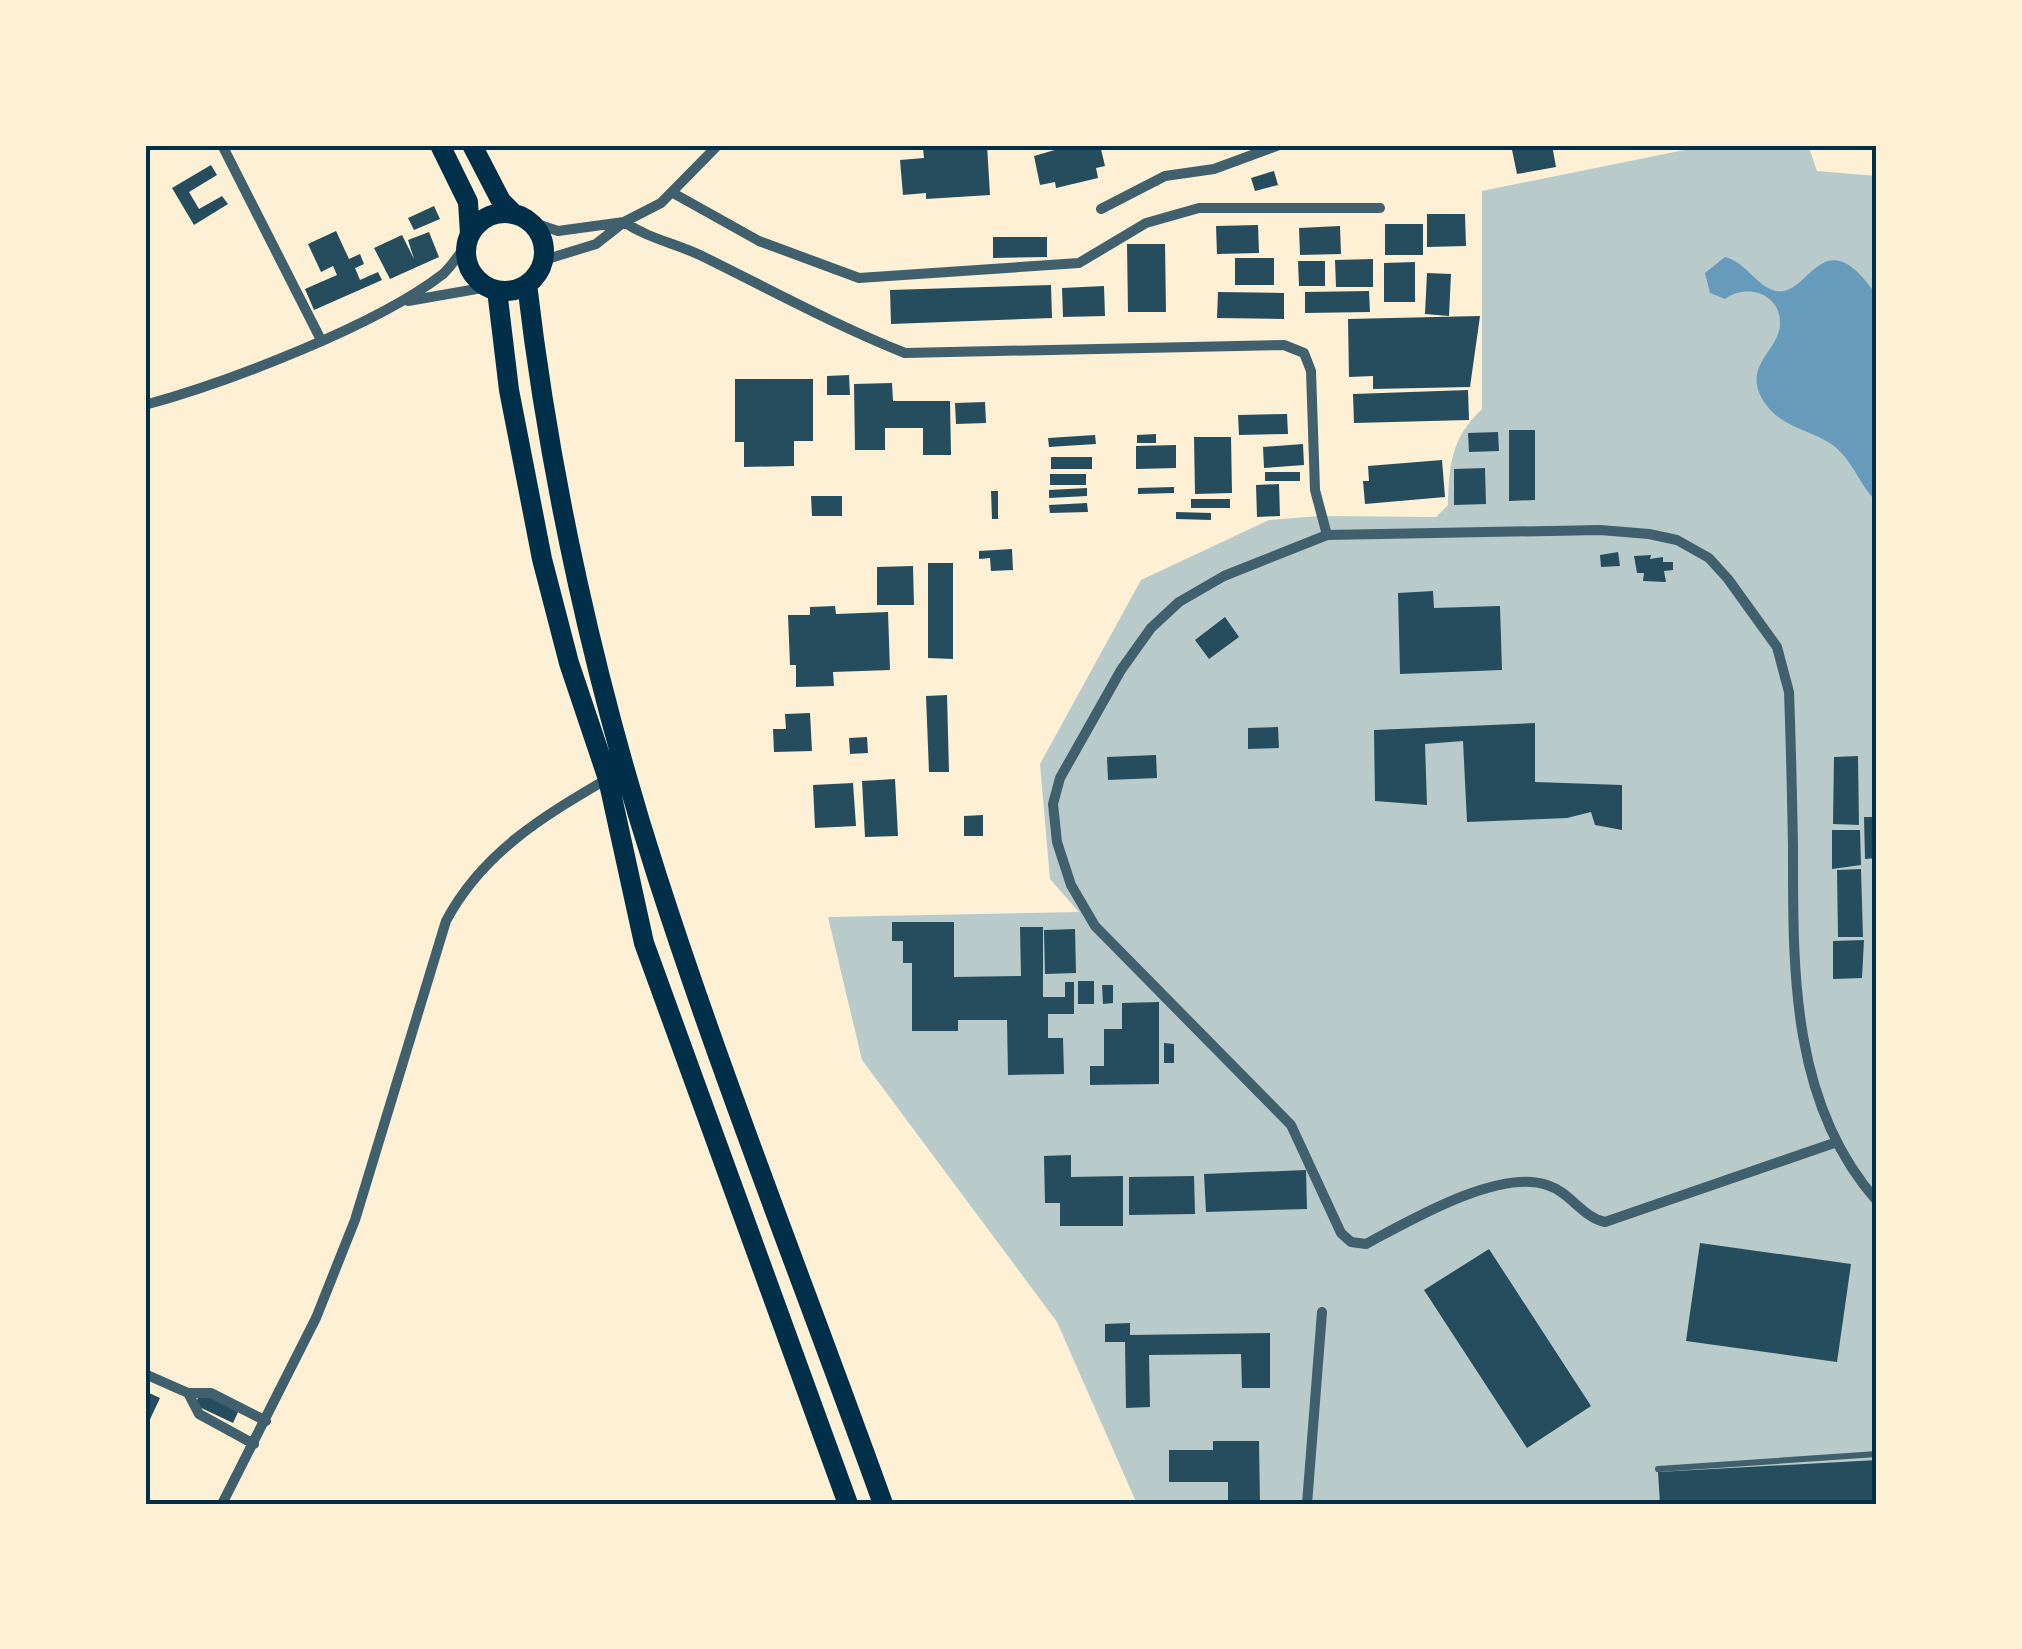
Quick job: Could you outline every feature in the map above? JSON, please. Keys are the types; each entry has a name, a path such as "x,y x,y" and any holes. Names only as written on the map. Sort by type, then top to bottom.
{"highway":[{"path":"440,145 468,202 468,264 492,288 542,559 569,663 608,779 644,943 848,1504"},
{"path":"472,145 501,202 542,239 544,260 527,284 519,290 492,288"},
{"path":"469,239 484,219 522,218"},
{"path":"527,284 538,384 580,594 656,875 882,1504"}],"street":[{"path":"222,145 320,338"},
{"path":"544,260 596,244 673,193 718,145"},
{"path":"1101,209 1165,176 1214,169 1279,145"},
{"path":"673,193 758,240 859,278 1079,263 1146,223 1199,208 1380,208"},
{"path":"522,218 558,230 624,222 648,238 691,251 858,334 905,352 1284,345 1304,352 1311,371 1317,503 1326,535"},
{"path":"145,406 320,338 397,303 445,272 469,239"},
{"path":"397,303 492,288"},
{"path":"1837,1142 1605,1222 1593,1219 1562,1190 1524,1181 1487,1188 1366,1244 1350,1242 1340,1233 1290,1125 1180,1008 1095,926 1070,885 1057,842 1054,804 1060,778 1121,670 1150,628 1179,602 1224,576 1326,535 1600,530 1677,540 1709,558 1728,579 1777,647 1785,668 1790,692 1794,984 1800,1028 1816,1091 1837,1142 1877,1201"},
{"path":"222,1504 316,1318 355,1220 446,920 465,886 508,844 547,814 608,779"},
{"path":"1307,1504 1322,1312"},
{"path":"145,1374 188,1392 211,1393 266,1421"},
{"path":"188,1392 199,1414 254,1444"}],"lane":[{"path":"1658,1468 1877,1454"}],"shaded area":[{"path":"1709,145 1808,145 1817,171 1877,176 1877,1504 1137,1504 1057,1322 862,1060 828,917 1079,912 1050,879 1040,764 1141,580 1269,520 1319,516 1436,517 1448,505 1451,465 1458,442 1482,409 1482,191"}],"water":[{"path":"1725,257 1776,291 1788,290 1830,261 1843,262 1877,296 1877,502 1836,448 1785,422 1764,402 1757,378 1778,334 1779,313 1769,298 1761,294 1743,292 1725,299 1710,293 1705,273"}],"building":[{"path":"987,145 990,195 926,199 926,193 903,195 900,160 924,158 923,148"},
{"path":"1072,145 1100,145 1105,166 1096,168 1098,178 1056,188 1055,182 1040,185 1034,156"},
{"path":"1511,145 1552,145 1556,167 1517,174"},
{"path":"211,165 217,175 189,192 199,209 222,196 228,204 194,225 172,188"},
{"path":"1274,171 1278,185 1255,191 1251,178"},
{"path":"434,206 440,219 414,230 408,218"},
{"path":"1427,214 1465,214 1466,246 1427,247"},
{"path":"1385,224 1423,224 1423,255 1385,255"},
{"path":"1258,225 1259,253 1217,254 1216,226"},
{"path":"1340,226 1341,254 1300,255 1299,228"},
{"path":"336,231 349,259 360,254 364,264 355,268 360,280 378,272 382,280 314,310 305,289 337,275 333,266 321,272 308,244"},
{"path":"429,232 439,257 390,279 374,248 402,235 414,259 408,240"},
{"path":"993,237 1047,237 1047,257 993,258"},
{"path":"1127,244 1165,244 1166,312 1128,312"},
{"path":"1235,258 1274,258 1274,285 1235,285"},
{"path":"1373,259 1373,287 1336,287 1335,260"},
{"path":"1298,261 1325,261 1325,286 1299,286"},
{"path":"1415,262 1415,302 1384,302 1384,263"},
{"path":"1427,273 1451,274 1449,316 1425,314"},
{"path":"1051,285 1052,318 891,324 890,290"},
{"path":"1104,286 1105,316 1063,317 1062,288"},
{"path":"1369,291 1370,312 1305,313 1305,292"},
{"path":"1218,292 1284,293 1284,319 1217,318"},
{"path":"1480,316 1470,387 1373,389 1373,376 1349,377 1348,319"},
{"path":"849,375 850,395 827,395 827,376"},
{"path":"735,379 813,379 813,441 794,441 794,466 744,467 744,442 735,442"},
{"path":"892,383 893,401 950,401 951,455 923,455 923,428 885,428 885,450 855,450 854,384"},
{"path":"1468,390 1469,420 1354,423 1353,394"},
{"path":"985,402 986,423 956,424 955,403"},
{"path":"1287,414 1288,434 1239,435 1238,415"},
{"path":"1509,430 1535,430 1535,500 1509,501"},
{"path":"1498,432 1499,451 1469,452 1468,433"},
{"path":"1156,434 1156,443 1137,443 1137,435"},
{"path":"1095,435 1096,444 1049,447 1048,438"},
{"path":"1194,437 1231,437 1232,493 1195,494"},
{"path":"1303,444 1304,465 1264,468 1263,447"},
{"path":"1176,445 1176,468 1136,469 1136,446"},
{"path":"1051,457 1092,457 1092,469 1051,469"},
{"path":"1442,460 1445,497 1365,504 1363,481 1369,481 1368,466"},
{"path":"1485,468 1486,504 1454,505 1454,469"},
{"path":"1265,472 1300,472 1300,481 1265,481"},
{"path":"1050,474 1086,474 1086,485 1050,485"},
{"path":"1279,484 1280,516 1257,517 1256,485"},
{"path":"1174,487 1174,493 1138,494 1138,488"},
{"path":"1087,488 1087,496 1049,498 1049,490"},
{"path":"991,491 998,491 998,519 992,519"},
{"path":"811,496 842,496 842,516 812,516"},
{"path":"1191,499 1230,499 1230,508 1191,508"},
{"path":"1087,503 1088,512 1050,513 1049,505"},
{"path":"1176,512 1211,513 1211,520 1176,519"},
{"path":"1012,549 1013,570 991,571 990,558 979,559 979,551"},
{"path":"1618,552 1620,566 1601,567 1600,555"},
{"path":"1651,555 1650,559 1663,557 1663,562 1673,562 1673,570 1664,571 1666,582 1643,581 1644,573 1637,573 1634,556"},
{"path":"928,563 953,563 953,659 928,658"},
{"path":"913,566 914,605 877,605 877,567"},
{"path":"1433,591 1434,608 1500,606 1502,670 1400,674 1398,593"},
{"path":"835,606 836,614 888,612 890,670 833,672 834,686 796,687 796,665 790,665 788,615 810,615 810,607"},
{"path":"1225,617 1239,637 1209,659 1195,640"},
{"path":"947,695 949,772 929,772 926,696"},
{"path":"810,713 812,751 774,752 773,729 786,729 785,714"},
{"path":"1535,723 1535,782 1622,785 1622,830 1595,825 1591,812 1567,818 1467,822 1463,741 1425,744 1427,805 1375,801 1374,730"},
{"path":"1278,727 1279,748 1248,749 1248,728"},
{"path":"867,737 868,753 850,754 849,738"},
{"path":"1156,755 1157,778 1108,780 1107,757"},
{"path":"1858,756 1859,825 1833,824 1834,757"},
{"path":"895,779 898,836 865,837 862,781"},
{"path":"853,783 856,826 815,828 813,785"},
{"path":"983,815 983,836 964,836 964,816"},
{"path":"1864,817 1877,817 1877,858 1865,859"},
{"path":"1832,830 1860,830 1861,865 1832,869"},
{"path":"1861,869 1863,937 1838,937 1837,870"},
{"path":"892,922 954,922 954,977 1021,976 1020,927 1043,927 1043,997 1065,997 1065,982 1074,982 1074,1014 1048,1014 1048,1038 1063,1038 1064,1074 1008,1075 1007,1020 958,1020 958,1031 912,1031 912,963 903,963 903,941 892,941"},
{"path":"1075,929 1076,973 1045,974 1044,930"},
{"path":"1864,940 1862,978 1833,979 1833,941"},
{"path":"1078,981 1094,981 1094,1004 1078,1004"},
{"path":"1102,985 1113,985 1113,1003 1103,1004"},
{"path":"1159,1002 1159,1084 1090,1085 1090,1066 1104,1066 1104,1029 1122,1029 1122,1003"},
{"path":"1164,1043 1174,1044 1174,1063 1164,1063"},
{"path":"1071,1155 1071,1177 1123,1176 1123,1226 1060,1226 1060,1203 1045,1203 1044,1156"},
{"path":"1306,1170 1307,1209 1206,1212 1204,1174"},
{"path":"1194,1176 1195,1214 1129,1215 1129,1177"},
{"path":"1700,1243 1851,1264 1837,1362 1686,1341"},
{"path":"1489,1249 1591,1406 1527,1448 1424,1290"},
{"path":"1130,1323 1130,1335 1270,1333 1270,1388 1242,1388 1241,1354 1149,1355 1150,1407 1126,1408 1125,1342 1105,1342 1105,1324"},
{"path":"145,1391 160,1398 145,1430"},
{"path":"200,1393 239,1410 233,1423 195,1405"},
{"path":"1213,1441 1259,1441 1260,1504 1228,1504 1228,1482 1169,1482 1169,1450 1213,1450"},
{"path":"1877,1460 1877,1504 1660,1504 1658,1472"}]}
